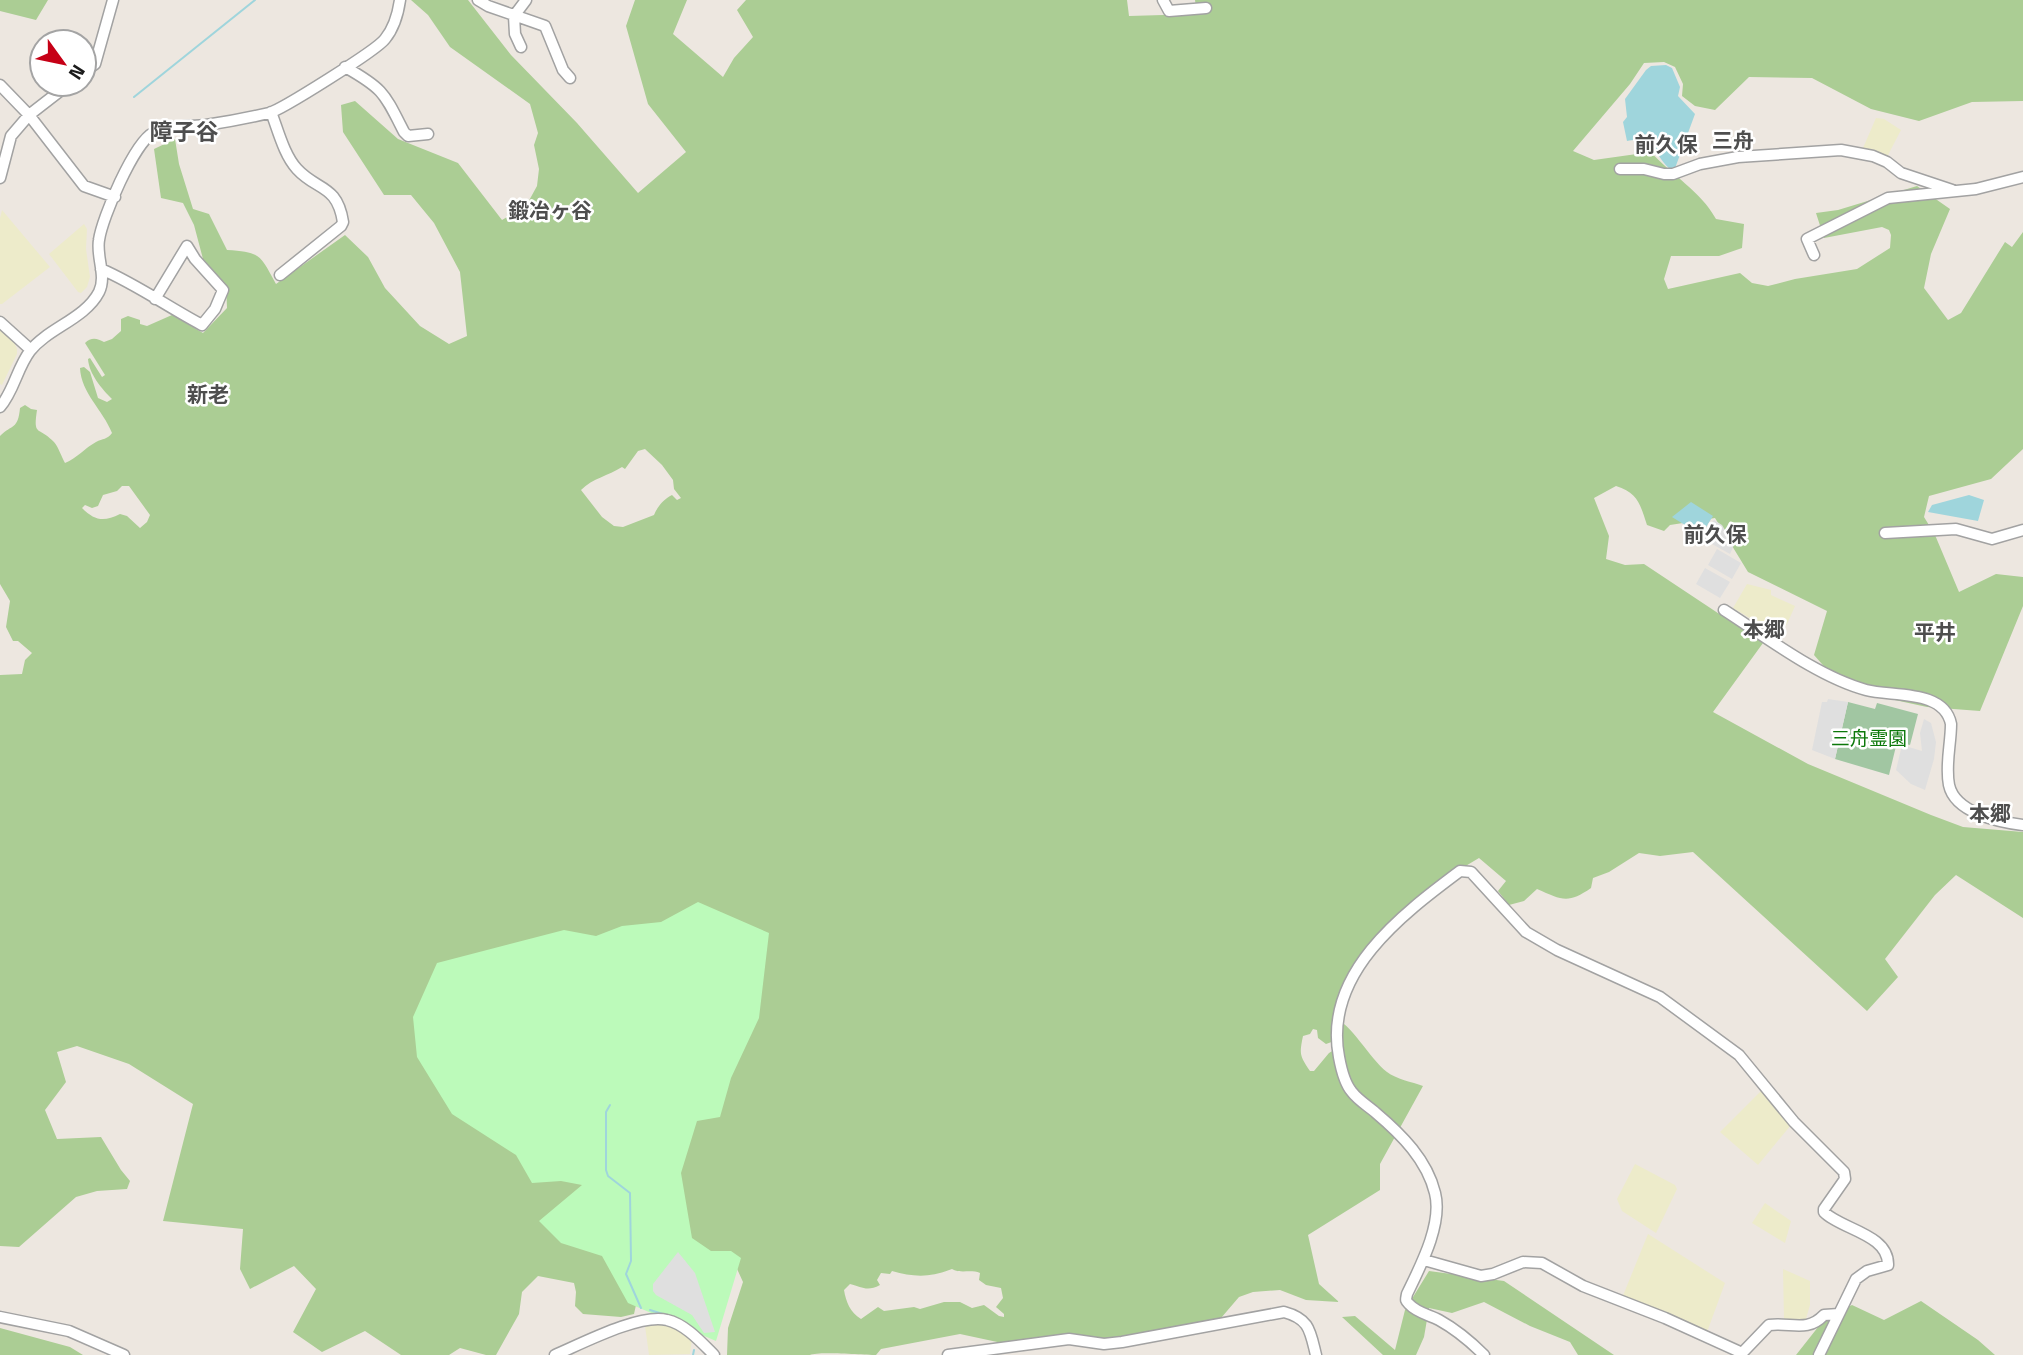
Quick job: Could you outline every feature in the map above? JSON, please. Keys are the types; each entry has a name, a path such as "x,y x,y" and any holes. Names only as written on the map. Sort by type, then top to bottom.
{"street":[{"path":"98,53 113,0"},
{"path":"0,407 8,398 30,350 89,305 99,292 102,279 98,243 102,223 134,153 143,141 153,133 271,112 383,42 395,23 400,0"},
{"path":"478,0 545,26 562,69 570,78"},
{"path":"521,47 515,34 514,16 526,0"},
{"path":"1163,0 1169,11 1206,8"},
{"path":"345,67 385,94 404,132 408,135 428,134"},
{"path":"0,85 29,115 84,186 115,197"},
{"path":"0,178 11,136 29,115 50,98"},
{"path":"271,112 292,163 298,171 328,190 335,198 343,222 281,275"},
{"path":"1620,169 1644,169 1674,174 1700,164 1738,156 1841,150 1873,156 1887,162 1901,173 1952,190"},
{"path":"1814,256 1807,239 1888,198 1976,189 2023,177"},
{"path":"101,269 123,278 155,299 202,326 215,309 223,290 187,246 155,299"},
{"path":"0,322 30,350"},
{"path":"1885,533 1956,529 1992,539 2023,530"},
{"path":"1724,610 1843,683 1869,691 1931,701 1943,708 1950,716 1949,780 1954,795 1983,817 2023,825"},
{"path":"1484,1355 1468,1338 1438,1319 1410,1306 1406,1300 1424,1260 1437,1214 1436,1195 1421,1159 1385,1120 1350,1091 1337,1045 1338,1017 1356,969 1369,951 1422,900 1460,871 1466,870 1471,872 1525,932 1660,997 1739,1055 1800,1129 1844,1172 1845,1179 1824,1212 1831,1219 1860,1231 1884,1251 1888,1265 1867,1271 1856,1279 1819,1355"},
{"path":"1424,1260 1481,1276 1523,1262 1542,1263 1583,1286 1665,1318 1740,1352 1769,1325 1808,1326 1824,1315 1839,1314"},
{"path":"948,1355 1069,1339 1104,1344 1122,1342 1284,1312 1295,1315 1307,1325 1316,1355"},
{"path":"0,1317 69,1331 124,1355"},
{"path":"555,1355 645,1319 666,1319 678,1325 714,1355"}],"shaded area":[{"path":"1876,118 1884,119 1901,130 1887,157 1863,148"},
{"path":"2,210 50,267 0,304 0,218"},
{"path":"84,224 87,229 86,249 90,277 87,287 81,293 49,254"},
{"path":"0,329 13,340 17,349 2,385 0,384"},
{"path":"1714,520 1722,525 1734,545 1730,554 1703,539"},
{"path":"1717,549 1741,563 1732,579 1708,565"},
{"path":"1705,568 1730,582 1720,598 1696,584"},
{"path":"1747,584 1771,590 1771,595 1795,606 1787,624 1778,635 1733,608"},
{"path":"1828,699 1848,702 1835,759 1812,750 1822,702 1827,702"},
{"path":"1924,719 1931,723 1936,742 1925,790 1911,784 1896,770 1902,745 1922,751 1920,733"},
{"path":"1763,1089 1791,1125 1758,1165 1720,1132"},
{"path":"1635,1164 1675,1185 1677,1189 1656,1233 1622,1211 1617,1199"},
{"path":"1765,1203 1791,1221 1785,1243 1752,1223"},
{"path":"1648,1234 1725,1283 1707,1332 1622,1298"},
{"path":"678,1252 695,1273 715,1332 704,1333 692,1315 653,1291 653,1284"},
{"path":"1783,1269 1810,1281 1810,1305 1805,1322 1784,1319"},
{"path":"660,1323 675,1328 692,1339 690,1354 649,1355 645,1326"}],"green space":[{"path":"0,0 48,0 36,20 0,11"},
{"path":"411,0 468,0 511,55 577,123 638,193 686,152 648,104 626,26 635,0 687,0 673,34 723,77 734,58 753,37 737,10 746,0 1127,0 1129,16 1197,14 1195,0 2023,0 2023,101 1972,102 1919,121 1871,109 1812,78 1749,77 1715,110 1695,106 1682,96 1683,84 1675,67 1664,62 1644,63 1630,84 1573,151 1594,160 1651,152 1694,191 1716,219 1744,224 1742,248 1719,256 1671,256 1664,279 1668,289 1740,273 1752,283 1768,286 1857,269 1890,248 1889,230 1882,227 1824,238 1816,213 1838,210 1917,186 1950,209 1931,254 1924,288 1948,320 1961,313 2005,242 2012,247 2023,232 2023,449 1991,479 1929,496 1924,517 1935,535 1959,592 1996,574 2023,577 2023,606 1980,711 1927,707 1844,689 1814,655 1827,611 1748,572 1715,518 1670,525 1664,531 1647,525 1637,500 1623,489 1616,486 1594,498 1609,536 1606,559 1625,565 1644,564 1763,643 1713,712 1808,764 1931,815 1963,827 2023,832 2023,918 1956,875 1935,895 1885,959 1898,977 1867,1011 1693,852 1660,856 1639,853 1609,872 1593,878 1591,888 1576,896 1559,898 1537,889 1524,901 1509,905 1498,891 1506,881 1479,858 1433,888 1397,922 1368,962 1343,1011 1334,1012 1333,1017 1354,1034 1387,1072 1423,1086 1380,1164 1380,1190 1308,1235 1319,1284 1339,1302 1306,1300 1280,1290 1253,1292 1239,1297 1221,1318 1116,1340 1002,1343 960,1334 881,1349 876,1355 727,1355 728,1328 743,1282 733,1260 724,1266 591,1175 597,1242 636,1305 634,1314 621,1317 583,1314 575,1306 574,1283 538,1276 522,1292 519,1314 496,1355 460,1348 449,1355 401,1355 365,1331 322,1352 293,1332 316,1289 294,1266 250,1289 240,1269 243,1229 163,1221 193,1104 129,1064 77,1046 57,1052 66,1082 45,1110 57,1139 101,1137 130,1181 127,1189 97,1191 76,1197 19,1247 0,1246 0,675 22,674 25,660 32,653 18,641 13,641 6,627 10,601 0,584 0,436 16,423 20,408 25,405 37,410 36,428 54,442 65,463 69,461 112,433 81,377 80,368 84,367 90,372 98,398 107,402 112,399 93,376 88,359 90,358 102,377 105,375 85,343 92,339 104,342 112,339 121,331 121,319 128,316 147,326 172,315 203,333 227,308 226,285 203,259 194,225 183,203 161,198 154,149 175,139 179,164 193,209 209,214 227,250 247,252 258,257 276,284 345,235 368,257 385,288 420,326 449,344 467,336 460,272 434,223 411,195 384,195 343,132 341,105 355,101 398,139 458,163 502,220 526,206 537,186 539,169 534,145 538,133 530,104 450,47 428,15","holes":["645,449 662,465 681,498 677,500 672,495 661,504 654,515 623,527 614,526 602,517 581,490 622,467 625,469 638,451","122,486 129,486 150,515 140,528 127,516 120,514 100,519 91,516 82,508 85,505 92,508 98,506 103,495 117,491","1313,1029 1317,1030 1318,1038 1326,1044 1337,1040 1334,1050 1314,1071 1310,1071 1301,1051 1303,1036 1310,1034","952,1269 980,1273 979,1280 986,1285 1001,1288 1003,1298 996,1307 1004,1317 984,1305 972,1308 960,1302 944,1302 920,1309 914,1307 884,1311 878,1307 861,1319 847,1303 844,1290 850,1284 868,1289 875,1287 880,1285 877,1280 881,1273 890,1274 892,1271 922,1276"]},
{"name":"三舟霊園","path":"1848,702 1875,709 1877,703 1918,714 1910,745 1897,742 1889,775 1835,759"},
{"path":"698,902 769,933 759,1018 731,1078 720,1117 697,1121 681,1173 692,1238 711,1251 731,1251 741,1258 716,1341 628,1303 602,1256 561,1243 539,1221 582,1185 561,1181 532,1183 516,1155 452,1114 417,1057 413,1017 437,963 564,930 596,936 622,926 661,922"},
{"path":"1429,1271 1504,1281 1614,1355 1578,1355 1570,1342 1530,1326 1484,1302 1452,1313 1429,1308 1424,1337 1416,1355 1383,1355 1342,1317 1355,1316 1395,1350 1405,1310"},
{"path":"1921,1301 1995,1355 1796,1355 1826,1317 1852,1305 1884,1320"},
{"path":"0,1328 70,1347 83,1355 0,1355"}],"water":[{"path":"1666,65 1672,68 1680,87 1678,96 1695,114 1674,171 1645,141 1627,141 1623,122 1627,117 1625,99 1646,70 1651,66"},
{"path":"1969,495 1984,500 1978,521 1928,512 1932,505"},
{"path":"1691,502 1713,516 1701,535 1672,517"}],"waterway":[{"path":"134,97 255,0"},
{"path":"610,1105 606,1112 606,1170 608,1176 630,1193 631,1261 626,1274 641,1308"},
{"path":"650,1310 666,1315"},
{"path":"693,1355 694,1350"}],"district":[{"name":"障子谷","path":"184,132"},
{"name":"三舟","path":"1733,141"},
{"name":"前久保","path":"1666,145"},
{"name":"鍛冶ヶ谷","path":"550,211"},
{"name":"新老","path":"208,395"},
{"name":"前久保","path":"1715,535"},
{"name":"本郷","path":"1764,630"},
{"name":"平井","path":"1935,633"},
{"name":"本郷","path":"1990,814"}]}
